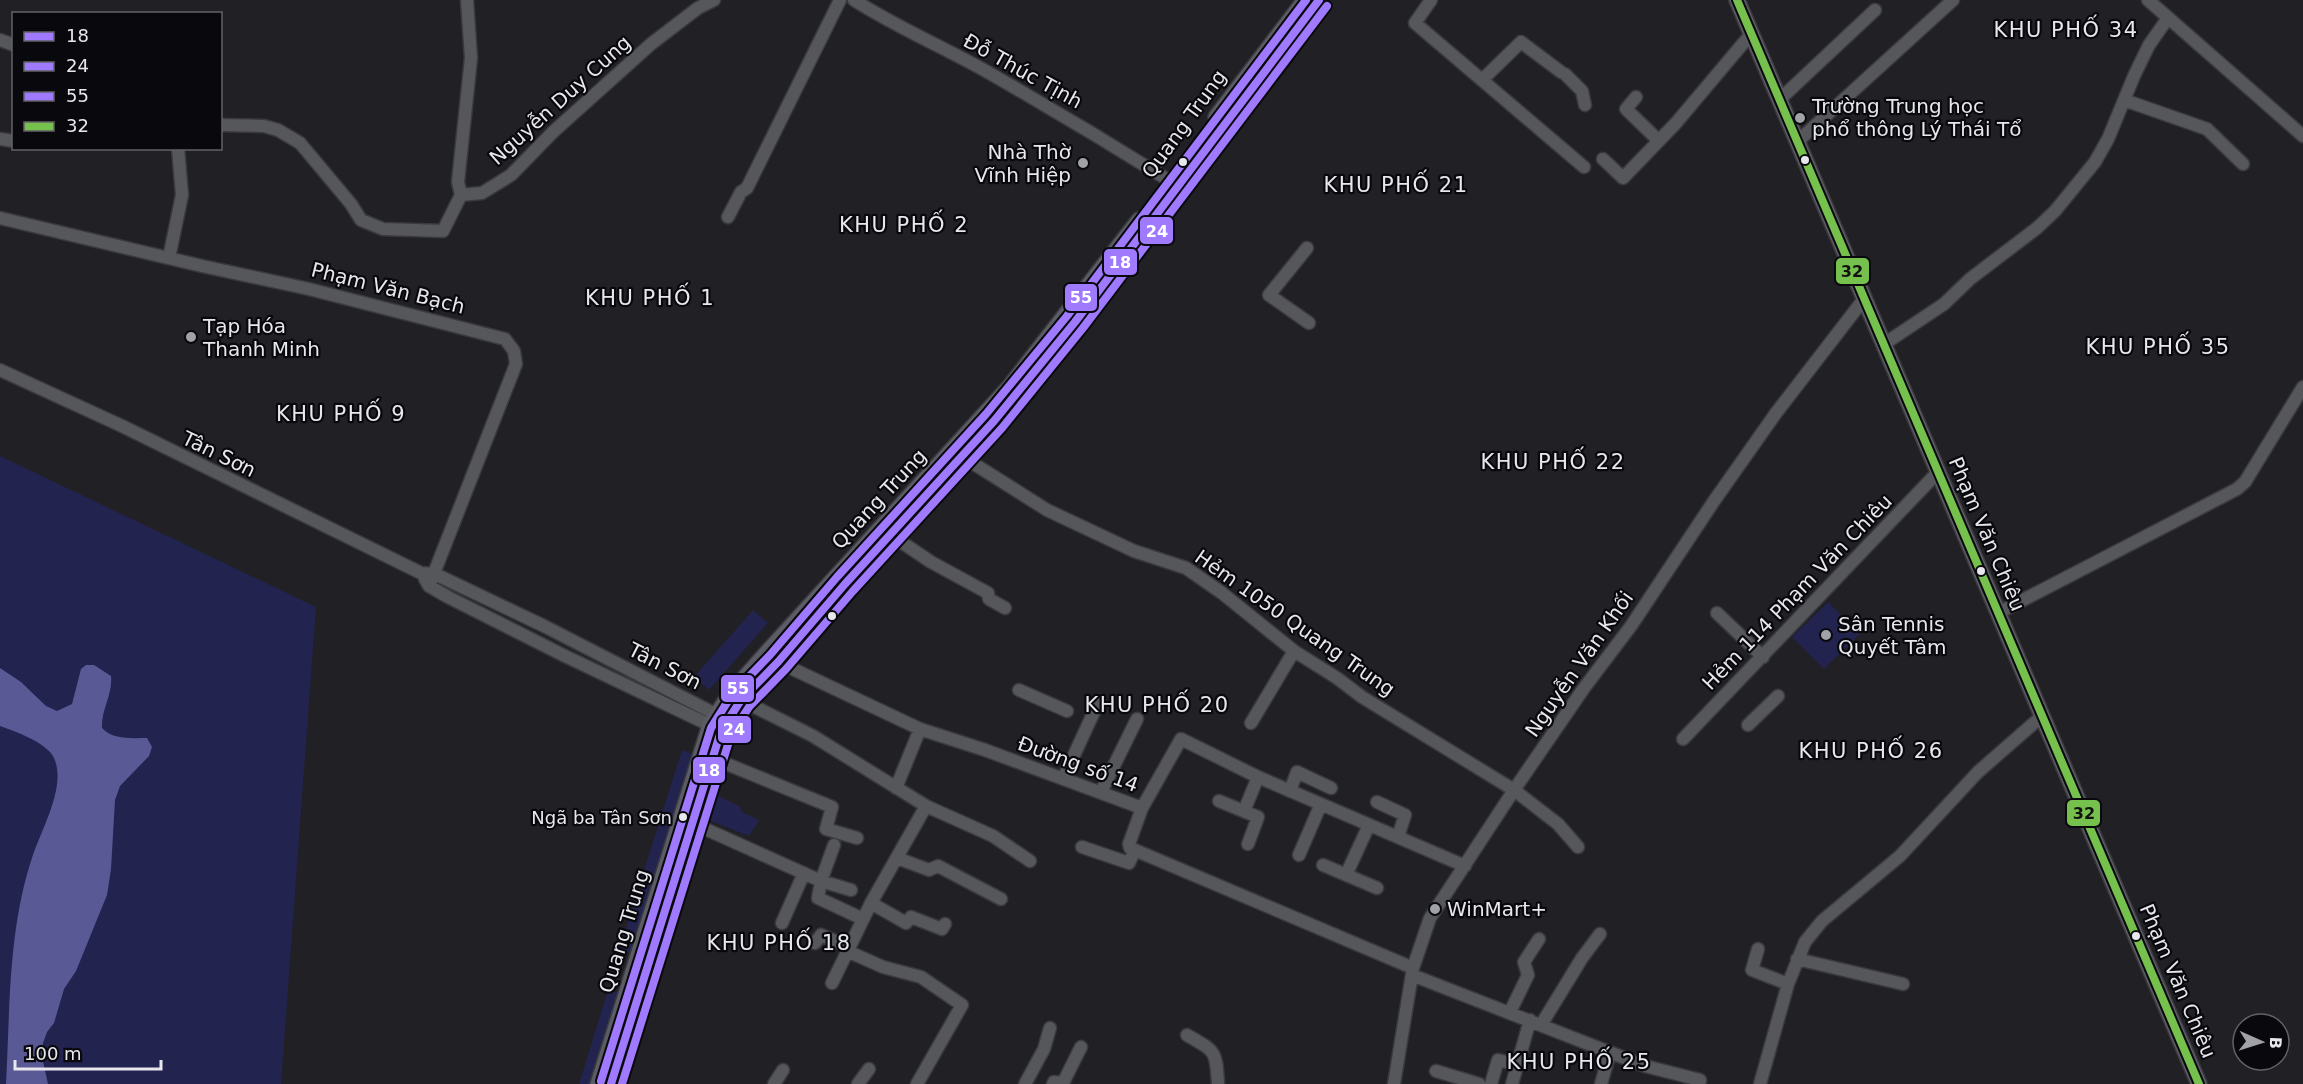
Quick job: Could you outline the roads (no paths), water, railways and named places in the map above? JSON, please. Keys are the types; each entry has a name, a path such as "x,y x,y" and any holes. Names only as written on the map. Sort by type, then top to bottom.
{"main road":[{"name":"Quang Trung","path":"638,977 692,823 712,758 719,723 778,662 891,535 958,454 1075,322 1305,0"},
{"name":"Quang Trung","path":"990,418 1170,181 1319,0"},
{"name":"Phạm Văn Chiêu","path":"1737,0 2199,1084"},
{"name":"Quang Trung","path":"603,1083 730,694 771,648 958,454"}],"street":[{"path":"222,125 264,126 278,130 300,143 351,204 361,220 383,229 443,231 461,195 458,182 471,58 466,0"},
{"name":"Nguyễn Duy Cung","path":"461,195 482,193 511,175 568,117 651,44 698,8 714,0"},
{"path":"728,218 741,192 747,188 840,0"},
{"name":"Đỗ Thúc Tịnh","path":"854,0 879,16 982,69 1067,117 1170,181"},
{"path":"1431,0 1415,23 1584,167"},
{"path":"1797,142 1953,0"},
{"path":"2148,0 2303,136"},
{"path":"1779,100 1875,10"},
{"path":"1884,345 1944,304 1970,279 2037,228 2055,211 2095,162 2108,139 2149,45 2168,18"},
{"path":"1603,159 1623,178 1703,92 1751,34"},
{"path":"1482,80 1521,42 1563,73 1582,91 1585,105"},
{"path":"1636,97 1626,108 1659,141"},
{"path":"2124,100 2207,129 2243,164"},
{"path":"169,258 182,195 178,150"},
{"name":"Phạm Văn Bạch","path":"0,218 341,296 495,335 509,342 514,351 516,364 429,586"},
{"path":"1307,248 1269,295 1309,323"},
{"name":"Nguyễn Văn Khối","path":"1394,1084 1412,972 1430,918 1514,790 1584,688 1631,626 1776,413 1864,299"},
{"name":"Tân Sơn","path":"0,370 113,422 421,573 435,574 544,626 719,723"},
{"path":"1998,613 2237,489 2245,482 2303,387"},
{"name":"Hẻm 1050 Quang Trung","path":"958,454 1047,510 1134,551 1186,568 1222,593 1294,651 1362,697 1514,790 1558,824 1578,847"},
{"name":"Hẻm 114 Phạm Văn Chiêu","path":"1683,738 1938,472"},
{"path":"891,535 930,562 988,593 989,599 1005,608"},
{"path":"421,573 429,586"},
{"name":"Tân Sơn","path":"429,586 563,656 719,723"},
{"path":"1717,613 1763,657"},
{"path":"1251,723 1294,651"},
{"name":"Đường số 14","path":"778,662 920,729 985,750 1143,808 1129,844 1130,848 1135,850"},
{"path":"1018,690 1067,711"},
{"path":"1748,725 1778,696"},
{"path":"741,700 813,736 926,806 993,836 1030,861"},
{"path":"1063,779 1099,700"},
{"path":"1760,1084 1788,984 1805,942 1822,921 1900,856 1978,772 2042,716"},
{"path":"1101,792 1137,719"},
{"path":"896,788 920,729"},
{"path":"1143,808 1181,739 1258,777 1465,866"},
{"path":"712,758 832,807 825,829 858,838"},
{"path":"1290,791 1297,772 1331,788"},
{"path":"1244,811 1258,777"},
{"path":"1219,801 1258,817 1248,844"},
{"path":"1377,802 1406,815 1398,837"},
{"path":"1299,855 1321,804"},
{"path":"832,983 871,903 926,806"},
{"path":"692,823 821,881 851,890"},
{"path":"1346,875 1369,825"},
{"path":"834,844 821,881 818,898 863,919"},
{"path":"1082,847 1129,863 1135,850 1188,871 1412,972 1610,1053 1699,1082"},
{"path":"897,858 929,870 938,866 1001,899"},
{"path":"1323,865 1377,888"},
{"path":"782,923 804,873"},
{"path":"871,903 906,923 911,917 942,929 945,924"},
{"path":"816,943 821,934 883,967 921,977 962,1005 920,1083"},
{"path":"1512,1084 1536,1022 1600,934"},
{"path":"1510,1012 1528,975 1524,962 1539,939"},
{"path":"1758,950 1752,970 1788,984"},
{"path":"1797,959 1903,984"},
{"path":"1025,1084 1044,1049 1050,1028"},
{"path":"1187,1035 1212,1050 1216,1059 1218,1084"},
{"path":"1053,1084 1054,1082 1063,1083 1081,1047"},
{"path":"1600,1084 1610,1053"},
{"path":"1491,1084 1498,1060 1518,1065"},
{"path":"858,1084 869,1069"},
{"path":"774,1084 783,1070"},
{"path":"1436,1071 1479,1084"}],"water":[{"path":"86,665 94,665 111,676 102,728 112,735 147,738 152,747 149,756 120,786 115,800 111,869 107,895 76,971 64,989 54,1023 43,1043 42,1057 48,1084 6,1084 14,941 18,913 32,858 55,795 57,769 54,758 45,747 30,738 0,726 0,668 21,682 46,706 57,711 72,704 81,669"}],"place":[{"name":"Trường Trung học phổ thông Lý Thái Tổ","path":"1800,118"},
{"name":"Nhà Thờ Vĩnh Hiệp","path":"1083,163"},
{"name":"Tạp Hóa Thanh Minh","path":"191,337"},
{"name":"Sân Tennis Quyết Tâm","path":"1826,635"},
{"name":"Ngã ba Tân Sơn","path":"683,817"},
{"name":"WinMart+","path":"1435,909"}],"district":[{"name":"KHU PHỐ 34","path":"2066,30"},
{"name":"KHU PHỐ 21","path":"1396,185"},
{"name":"KHU PHỐ 2","path":"904,225"},
{"name":"KHU PHỐ 1","path":"650,298"},
{"name":"KHU PHỐ 35","path":"2158,347"},
{"name":"KHU PHỐ 9","path":"341,414"},
{"name":"KHU PHỐ 22","path":"1553,462"},
{"name":"KHU PHỐ 20","path":"1157,705"},
{"name":"KHU PHỐ 26","path":"1871,751"},
{"name":"KHU PHỐ 18","path":"779,943"},
{"name":"KHU PHỐ 25","path":"1579,1062"}]}
